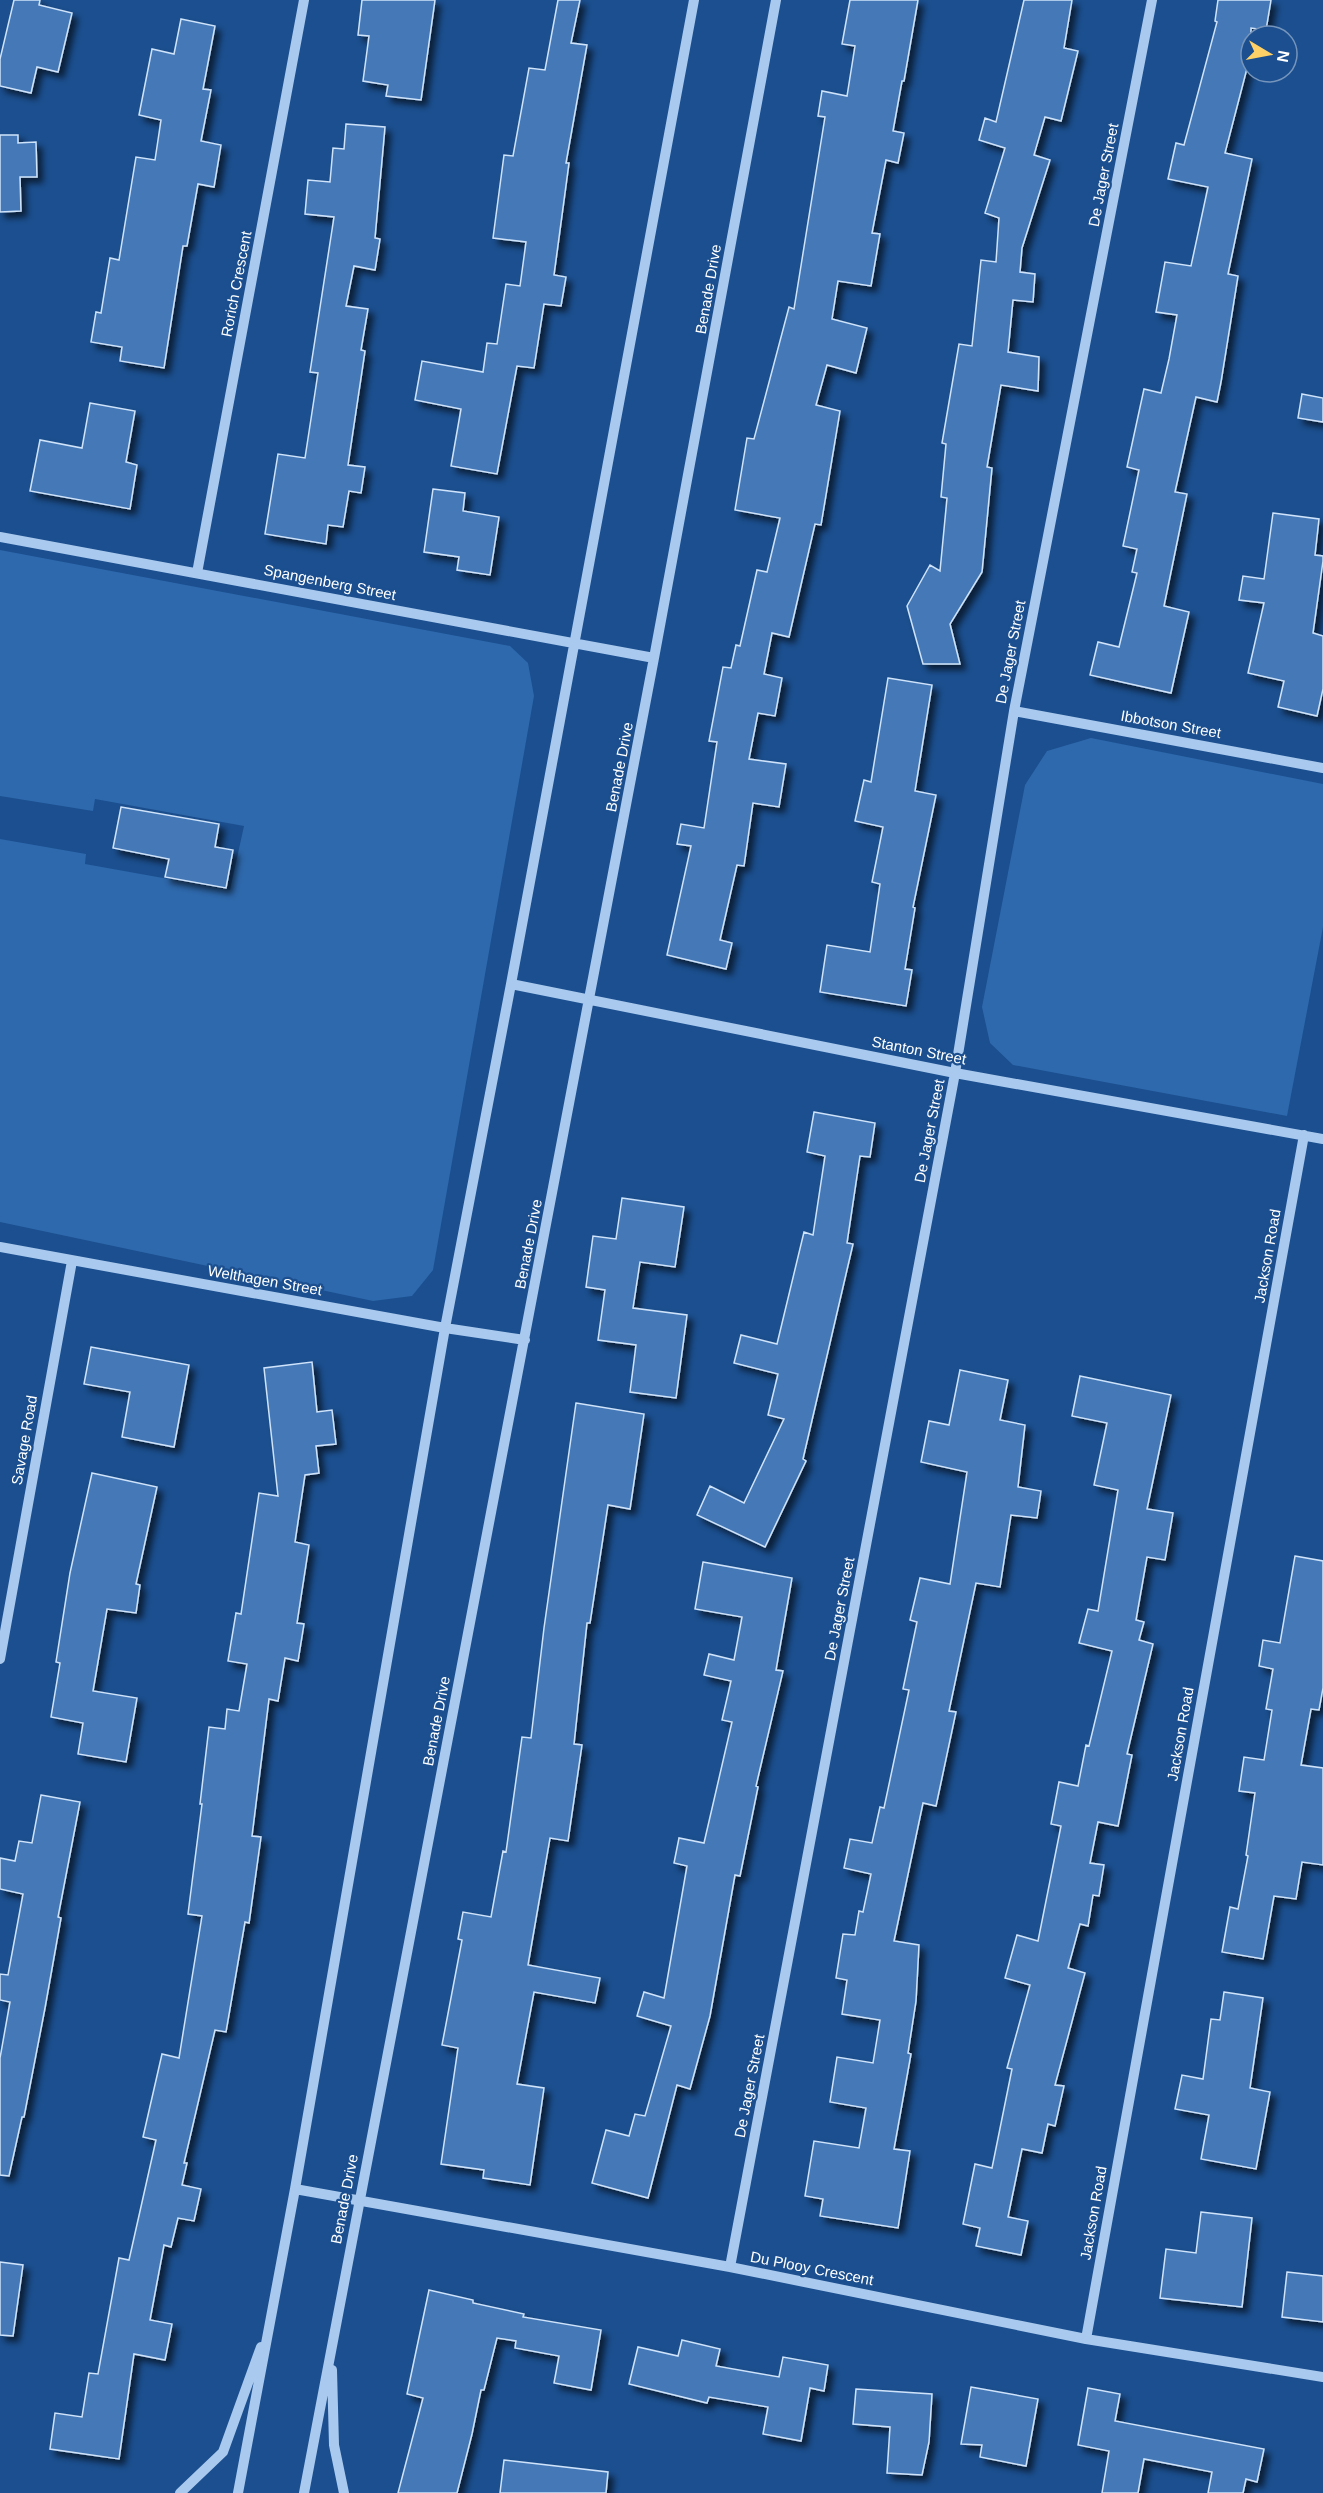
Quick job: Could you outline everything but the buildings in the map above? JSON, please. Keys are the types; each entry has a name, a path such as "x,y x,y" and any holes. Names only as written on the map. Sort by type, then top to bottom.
{"street":[{"name":"Rorich Crescent","path":"197,573 304,0"},
{"path":"238,2493 295,2189 445,1328 694,0"},
{"name":"Benade Drive","path":"304,2493 525,1340 776,0"},
{"name":"De Jager Street","path":"730,2267 955,1073 1014,711 1152,0"},
{"name":"Spangenberg Street","path":"0,537 654,658"},
{"name":"Ibbotson Street","path":"1014,711 1323,768"},
{"name":"Stanton Street","path":"511,984 955,1073 1323,1139"},
{"name":"Jackson Road","path":"1086,2339 1304,1135"},
{"name":"Welthagen Street","path":"0,1248 445,1328 525,1340"},
{"name":"Savage Road","path":"0,1659 72,1261"},
{"name":"Du Plooy Crescent","path":"295,2189 730,2267 1086,2339 1323,2377"},
{"path":"180,2493 223,2452 273,2312"},
{"path":"332,2345 334,2445 344,2493"}],"shaded area":[{"path":"0,550 510,646 528,663 534,696 433,1270 412,1296 373,1301 0,1222 0,839 86,854 85,864 230,890 244,826 95,799 93,811 0,796"},
{"path":"1091,738 1323,784 1323,927 1287,1116 1013,1065 990,1043 982,1007 1025,785 1047,751"}]}
